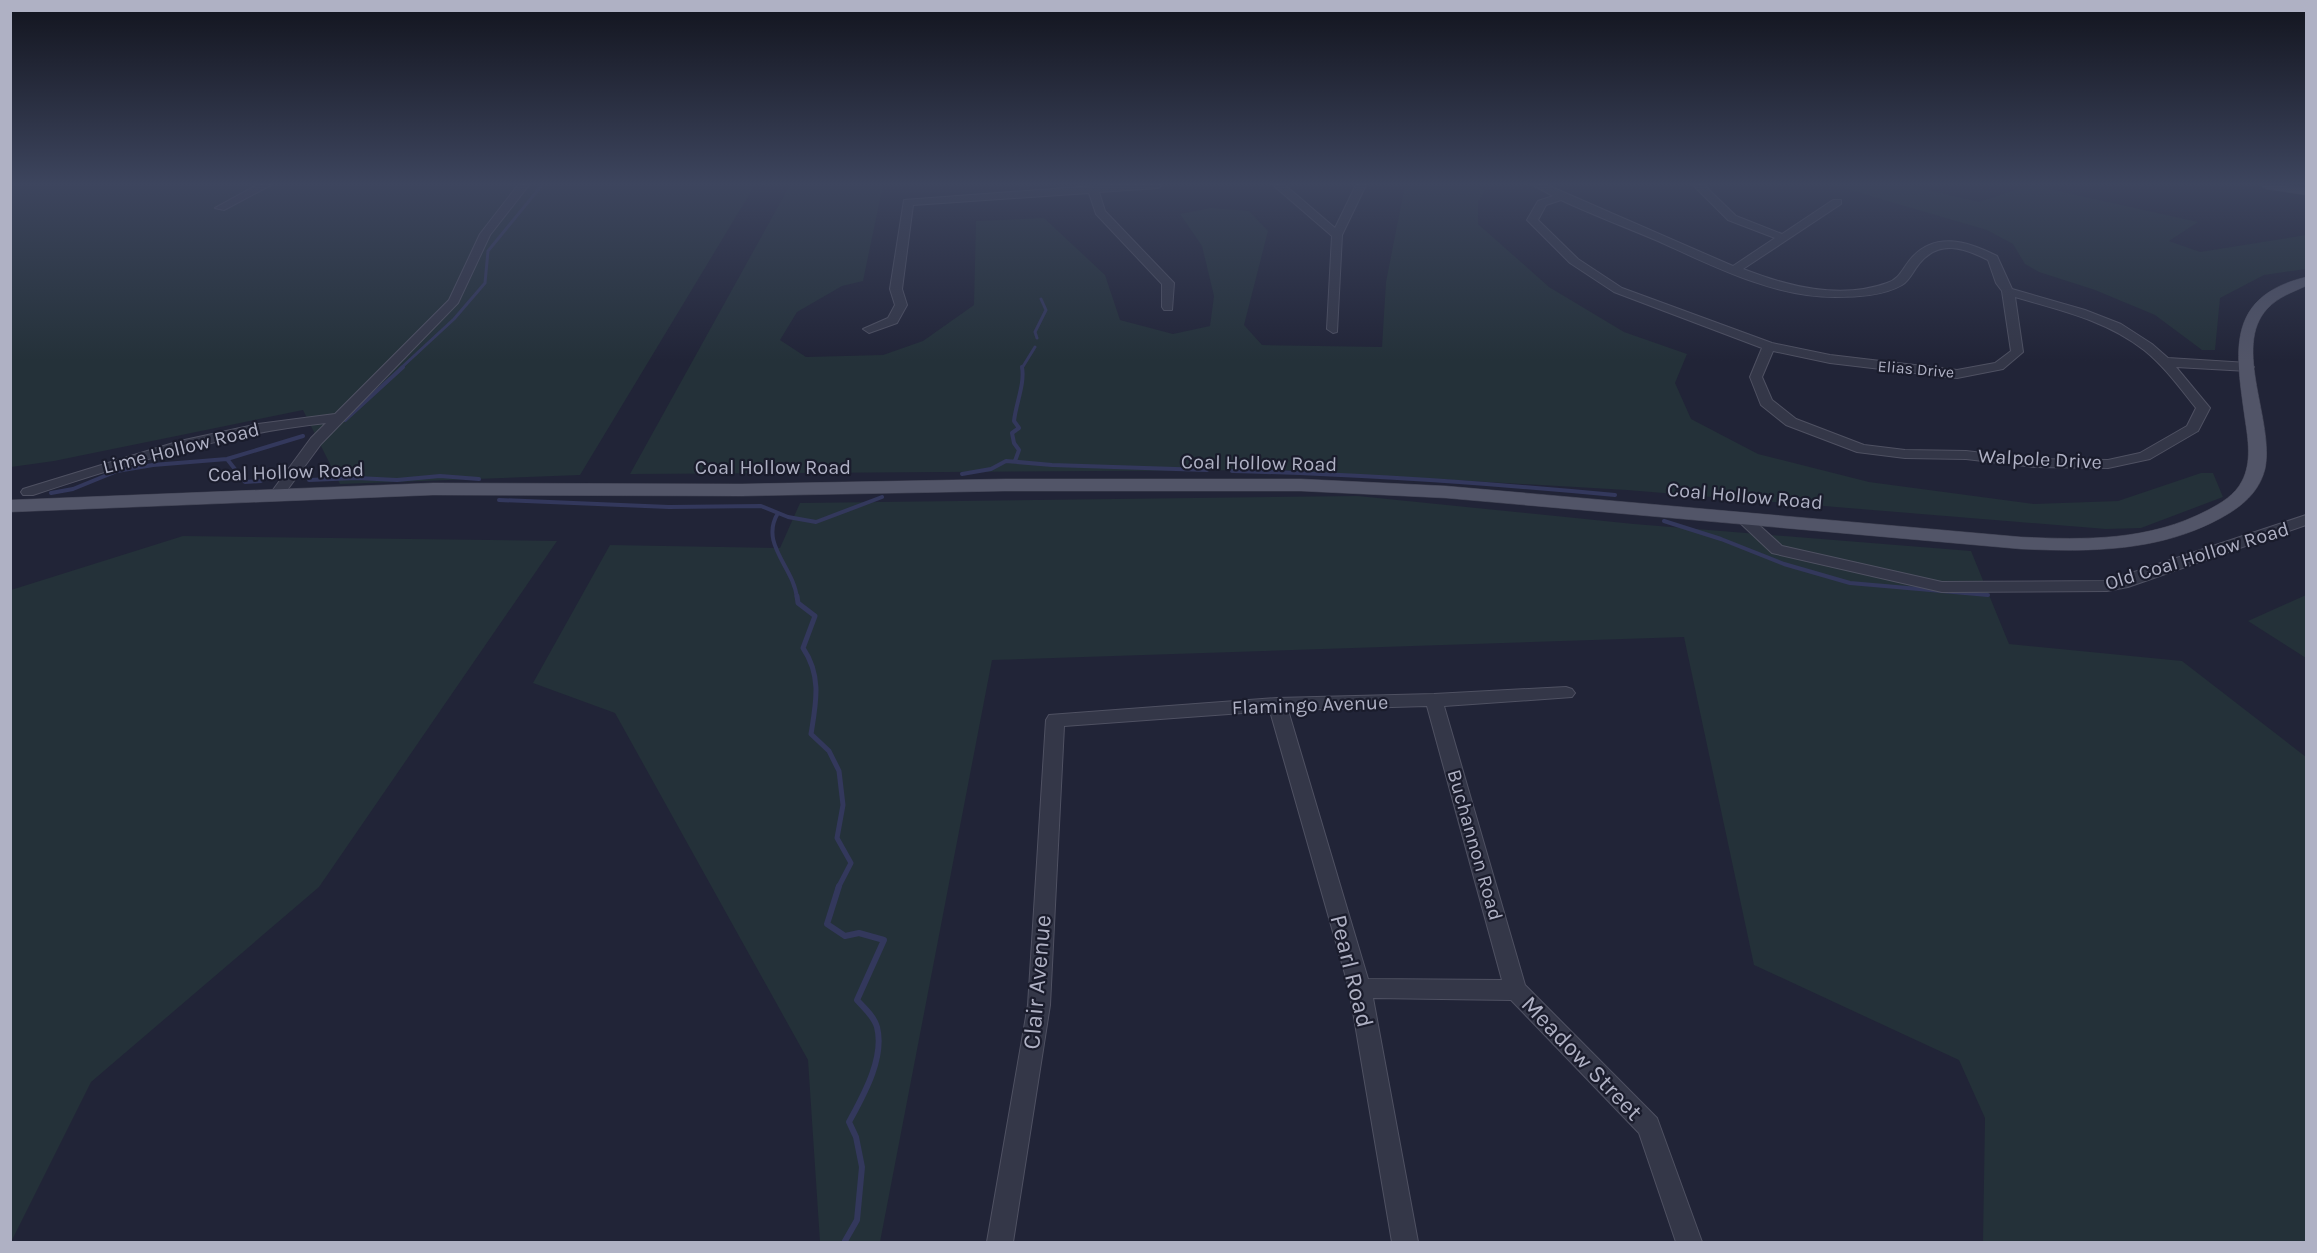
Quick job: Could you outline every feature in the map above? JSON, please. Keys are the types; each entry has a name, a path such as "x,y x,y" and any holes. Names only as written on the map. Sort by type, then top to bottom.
{"main road":[{"name":"Coal Hollow Road","path":"10,506 277,494 496,488 742,490 1005,485 1301,485 1446,492 2042,544 2106,544 2167,535 2197,524 2237,501 2249,486 2258,456 2248,367 2247,331 2256,310 2277,292 2307,281"}],"street":[{"path":"277,494 316,441 337,418 454,302 482,243"},
{"path":"869,328 894,320 901,305 896,289 902,243"},
{"path":"1130,243 1168,283 1168,307"},
{"path":"1333,328 1337,243"},
{"name":"Elias Drive","path":"1556,243 1574,261 1618,290 1769,346 1830,359 1957,374 1999,366 2017,352 2008,291 2002,283 1993,258 1964,245 1930,246 1900,282 1859,293 1829,294 1798,291 1734,270 1677,243"},
{"path":"1734,270 1772,243"},
{"name":"Walpole Drive","path":"1769,346 1756,377 1766,402 1791,422 1862,449 1905,454 1966,455 2071,465 2108,464 2145,456 2193,428 2203,408 2163,362 2133,336 2110,325 2008,291"},
{"path":"2163,362 2248,367"},
{"name":"Lime Hollow Road","path":"28,492 158,450 244,431 337,418"},
{"name":"Old Coal Hollow Road","path":"1743,518 1777,550 1942,587 2107,586 2122,583 2307,520"},
{"name":"Flamingo Avenue","path":"1055,720 1277,704 1434,700 1566,693"},
{"name":"Buchannon Road","path":"1434,700 1516,990"},
{"name":"Pearl Road","path":"1277,704 1360,988 1405,1242"},
{"name":"Clair Avenue","path":"1000,1242 1039,1005 1055,720"},
{"path":"1360,988 1516,990"},
{"name":"Meadow Street","path":"1516,990 1649,1126 1689,1242"}],"shaded area":[{"path":"10,243 720,243 580,475 340,484 303,410 54,461 11,467"},
{"path":"758,243 871,243 863,281 842,286 797,312 780,340 806,357 883,355 923,341 974,305 975,243 1071,243 1105,275 1120,320 1173,334 1210,326 1214,296 1200,243 1265,243 1244,325 1262,345 1382,347 1386,282 1394,243 1500,243 1549,287 1624,332 1687,354 1675,383 1691,419 1758,454 1869,482 2034,504 2118,501 2201,473 2213,473 2223,497 2141,528 2106,529 1627,490 1280,470 630,474"},
{"path":"2176,243 2200,252 2253,243 2306,243 2306,269 2264,275 2220,298 2215,350 2202,350 2155,315 2095,290 2039,272 2025,264 2013,244"},
{"path":"1358,496 1634,524 1971,551 2009,644 2182,661 2306,757 2306,1242 1983,1242 1985,1118 1959,1060 1754,965 1684,637 992,660 880,1242 820,1242 808,1060 615,713 533,683 610,545 780,548 800,503"},
{"path":"183,536 557,541 319,887 91,1082 11,1242 11,590"},
{"path":"2306,595 2306,658 2248,621"}],"waterway":[{"path":"401,368 454,319 485,283 488,251 494,243"},
{"path":"1037,338 1035,332 1046,310 1041,299"},
{"path":"1022,368 1035,347"},
{"path":"345,420 403,367"},
{"path":"1015,461 1019,450 1014,443 1012,433 1019,428 1014,421 1022,368"},
{"path":"227,459 303,436"},
{"path":"51,493 73,489 117,471 153,465 227,459"},
{"path":"227,459 245,482 261,481"},
{"path":"962,474 991,469 1006,461 1052,465 1207,470"},
{"path":"1232,471 1424,480 1615,495"},
{"path":"309,480 357,478 397,480 440,476 479,479"},
{"path":"499,500 669,507 761,506 788,517 816,522 882,497"},
{"path":"778,513 773,524 775,545 795,587 797,598"},
{"path":"1664,521 1721,539 1784,564 1850,583 1988,595"},
{"path":"797,596 798,603 815,616 803,648 809,658 815,679 816,701 811,734 829,751 839,771 843,805 837,838 851,863 839,886"},
{"path":"839,886 827,924 845,936 859,933 884,940 857,1000 874,1019 879,1039 871,1076 849,1122 856,1137 862,1167 857,1220 845,1241"}]}
